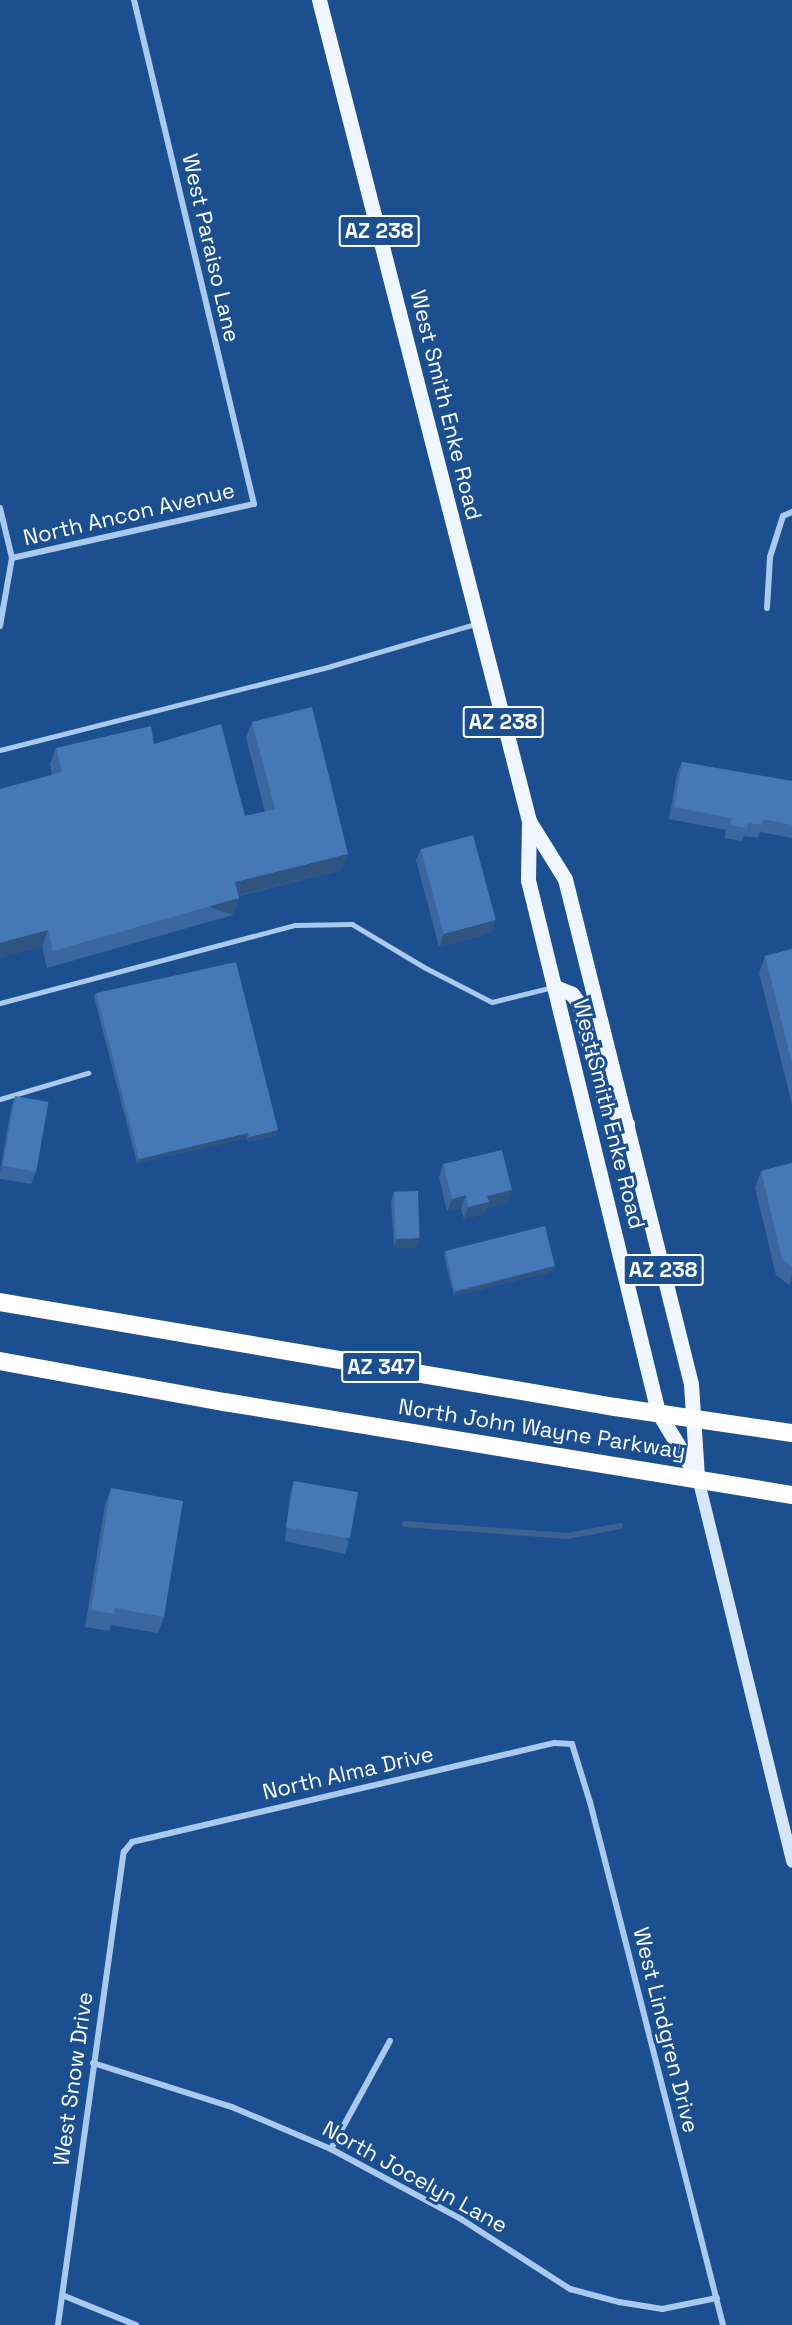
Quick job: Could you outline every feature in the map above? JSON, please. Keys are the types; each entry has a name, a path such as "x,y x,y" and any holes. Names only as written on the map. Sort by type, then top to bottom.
{"highway":[{"name":"AZ 347","path":"0,1302 549,1396 792,1433"},
{"name":"North John Wayne Parkway","path":"0,1360 224,1402 792,1495"}],"main road":[{"name":"West Smith Enke Road","path":"320,0 477,624 529,820 528,880 658,1412 698,1478"},
{"name":"West Smith Enke Road","path":"529,820 565,879 691,1384 698,1478"},
{"path":"555,987 572,994 578,1002 605,1104 627,1124"}],"street":[{"name":"West Paraiso Lane","path":"134,0 254,504"},
{"name":"North Ancon Avenue","path":"12,558 254,504"},
{"path":"0,508 12,558 0,626"},
{"path":"767,608 770,557 783,516 792,512"},
{"name":"West Smith Enke Road","path":"698,1478 792,1862"},
{"name":"North Alma Drive","path":"132,1842 555,1743 572,1744"},
{"name":"West Lindgren Drive","path":"572,1744 590,1802 723,2325"},
{"name":"West Snow Drive","path":"58,2325 124,1852 132,1842"},
{"path":"331,2149 390,2041"},
{"name":"North Jocelyn Lane","path":"93,2063 232,2107 331,2149 461,2219 570,2289 619,2302 662,2309 717,2298"},
{"path":"62,2295 136,2325"}],"lane":[{"path":"0,750 331,666 477,624"},
{"path":"0,1003 295,926 352,924 424,967 492,1002 555,987"},
{"path":"0,1098 88,1073"}],"building":[{"path":"312,707 348,854 235,882 239,898 53,951 48,930 0,943 0,789 62,772 56,748 151,726 154,744 221,724 245,816 275,809 252,722"},
{"path":"682,762 792,781 792,825 763,819 762,825 748,823 747,828 730,825 731,818 674,807"},
{"path":"473,835 496,920 444,934 421,849"},
{"path":"792,949 792,1064 765,956"},
{"path":"236,962 278,1130 249,1137 248,1133 139,1159 96,993"},
{"path":"15,1096 48,1102 36,1172 3,1166"},
{"path":"502,1150 512,1190 487,1196 489,1202 468,1207 466,1195 452,1199 443,1164"},
{"path":"792,1163 792,1266 782,1259 761,1171"},
{"path":"418,1191 420,1238 396,1239 394,1192"},
{"path":"545,1226 555,1266 455,1291 445,1251"},
{"path":"294,1481 358,1492 350,1539 286,1527"},
{"path":"111,1488 183,1501 164,1617 115,1608 114,1614 91,1610"}],"waterway":[{"path":"405,1524 568,1536 620,1526"}]}
